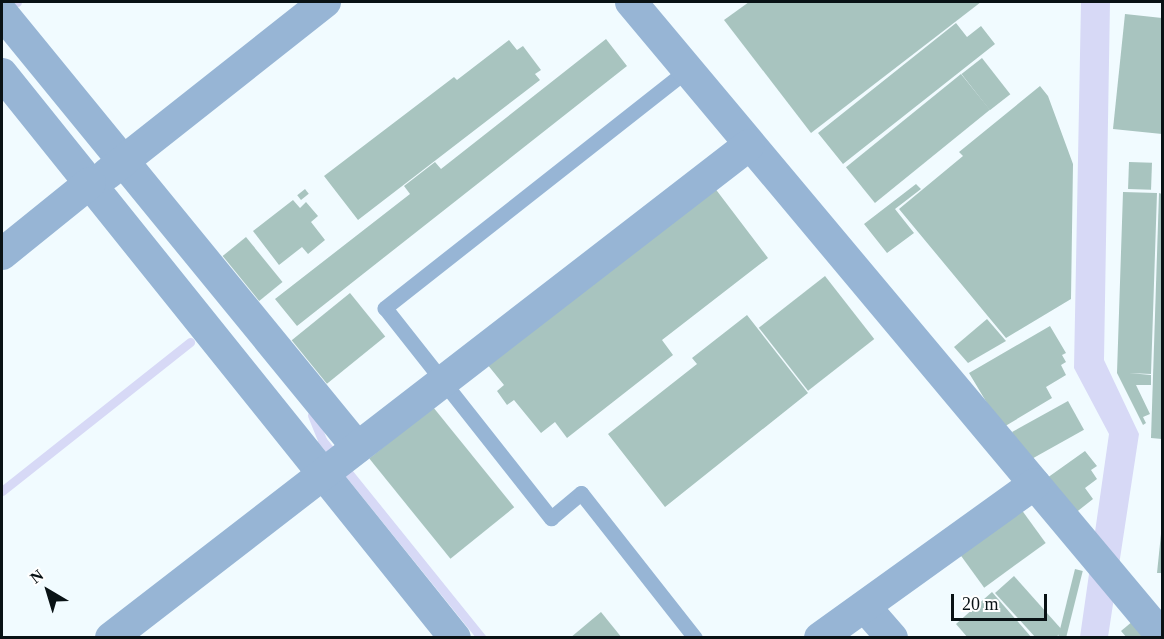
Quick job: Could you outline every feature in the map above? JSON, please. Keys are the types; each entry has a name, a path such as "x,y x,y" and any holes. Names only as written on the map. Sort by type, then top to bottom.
{"street":[{"path":"2,254 325,2"},
{"path":"631,2 1162,636"},
{"path":"2,13 122,162 338,461 456,638"},
{"path":"2,74 91,184 338,461"},
{"path":"111,638 749,145"},
{"path":"819,638 1034,484"},
{"path":"865,606 892,638"}],"lane":[{"path":"687,70 385,308 551,518 581,494 695,638"}],"water":[{"path":"1081,2 1110,2 1104,360 1139,434 1108,637 1080,637 1109,434 1074,368"}],"building":[{"path":"749,2 981,2 811,133 724,20"},
{"path":"1125,14 1162,18 1162,134 1113,129"},
{"path":"956,23 967,37 981,26 995,44 843,164 818,133"},
{"path":"606,39 627,66 297,326 275,299 410,194 404,186 435,162 441,169"},
{"path":"509,40 517,50 523,46 541,70 535,74 540,80 358,220 324,176 454,77 457,80"},
{"path":"982,58 1010,94 990,110 962,74"},
{"path":"961,74 990,110 875,203 846,167"},
{"path":"1040,86 1048,96 1073,164 1071,299 1006,338 899,209 963,156 959,152"},
{"path":"1129,162 1152,163 1151,190 1128,189"},
{"path":"916,184 921,189 895,209 914,233 887,253 864,224"},
{"path":"714,187 768,258 662,340 673,355 567,438 555,422 541,433 514,400 507,405 497,391 504,385 487,364"},
{"path":"305,189 309,194 301,200 297,195"},
{"path":"1123,192 1157,193 1151,374 1129,373 1151,375 1151,385 1136,385 1150,414 1143,417 1146,423 1143,425 1117,373"},
{"path":"1159,193 1162,194 1162,439 1151,438"},
{"path":"293,200 300,208 306,202 318,216 311,222 325,240 308,254 302,247 279,265 253,231"},
{"path":"246,237 283,282 259,301 223,256"},
{"path":"825,276 874,339 808,391 759,328"},
{"path":"350,293 385,337 327,384 292,340"},
{"path":"747,315 808,393 665,507 608,434 697,364 692,358"},
{"path":"987,319 1006,341 968,363 954,347"},
{"path":"1050,326 1066,353 1062,355 1066,362 1061,365 1066,375 1046,387 1052,398 1002,428 969,373"},
{"path":"1068,401 1084,430 1028,461 1012,432"},
{"path":"433,407 514,507 450,559 369,459"},
{"path":"1085,451 1097,466 1091,470 1097,479 1085,488 1093,499 1074,514 1047,478"},
{"path":"1021,509 1046,543 984,588 960,554"},
{"path":"1161,534 1162,573 1157,573"},
{"path":"1075,569 1083,571 1066,638 1058,637"},
{"path":"1014,576 1063,631 1055,638 1036,638 995,593"},
{"path":"992,592 1032,638 968,638 956,624"},
{"path":"601,612 622,638 570,638"},
{"path":"1133,621 1146,638 1127,638 1121,631"}],"waterway":[{"path":"2,491 190,342"},
{"path":"312,415 322,440 482,638"}]}
